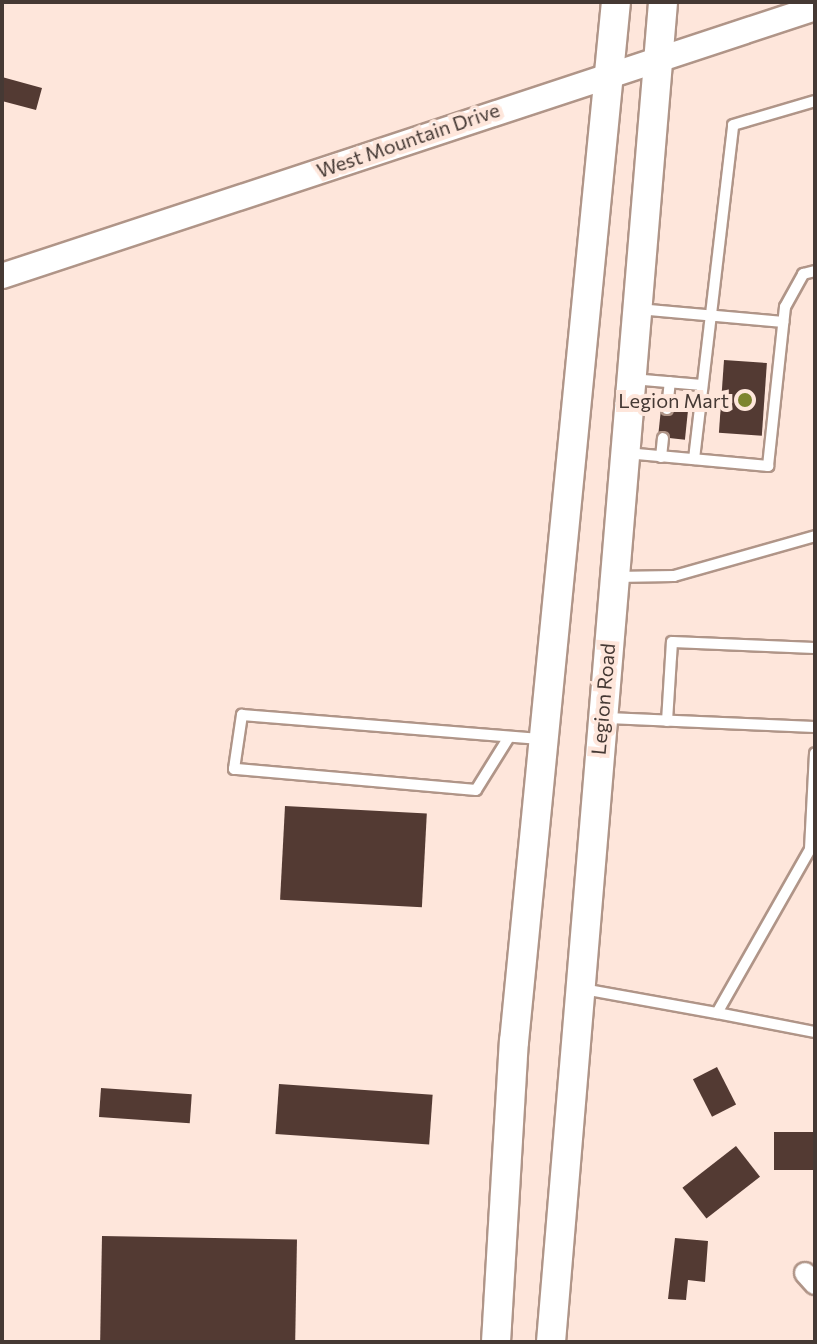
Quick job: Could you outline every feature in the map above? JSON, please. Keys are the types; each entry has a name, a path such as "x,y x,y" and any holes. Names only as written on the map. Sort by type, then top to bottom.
{"main road":[{"path":"496,1342 544,739 616,2"},
{"name":"Legion Road","path":"551,1342 663,2"}],"street":[{"name":"West Mountain Drive","path":"2,276 657,57 815,8"}],"lane":[{"path":"694,459 733,125 815,101"},
{"path":"624,453 768,466 783,322 803,274 815,271"},
{"path":"636,309 783,322"},
{"path":"630,379 702,385"},
{"path":"667,409 670,382"},
{"path":"661,457 663,438"},
{"path":"613,577 674,576 815,536"},
{"path":"667,721 672,642 815,648"},
{"path":"509,737 476,790 234,769 242,715 544,739"},
{"path":"601,718 815,727"},
{"path":"717,1013 810,849 815,753"},
{"path":"579,989 815,1032"}],"building":[{"path":"2,77 42,88 36,110 2,101"},
{"path":"724,360 767,363 762,436 719,433"},
{"path":"661,409 688,412 685,440 658,437"},
{"path":"285,806 427,813 422,907 280,900"},
{"path":"717,1067 736,1104 712,1117 693,1079"},
{"path":"279,1084 433,1095 429,1145 276,1134"},
{"path":"101,1088 192,1094 190,1123 99,1117"},
{"path":"774,1132 815,1132 815,1170 774,1170"},
{"path":"736,1146 760,1177 706,1219 682,1188"},
{"path":"102,1236 297,1239 295,1342 100,1342"},
{"path":"675,1238 708,1241 705,1282 688,1280 686,1300 668,1299"}],"place":[{"name":"Legion Mart","path":"745,400"}]}
